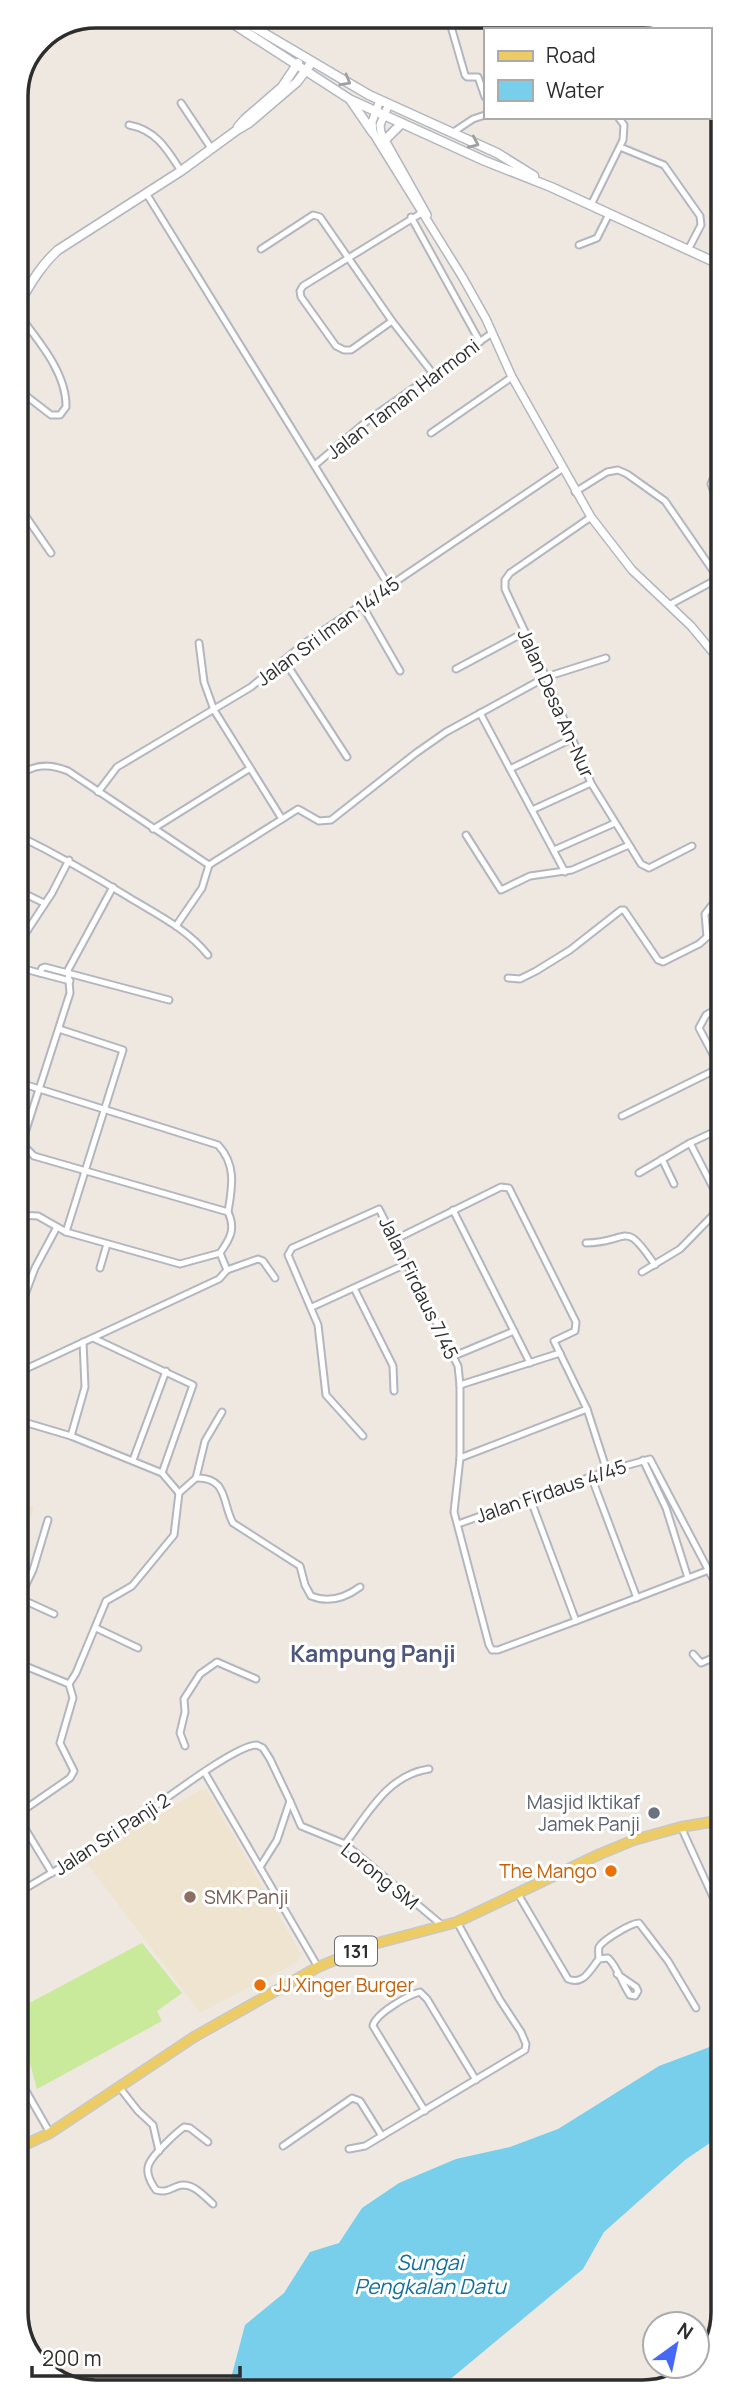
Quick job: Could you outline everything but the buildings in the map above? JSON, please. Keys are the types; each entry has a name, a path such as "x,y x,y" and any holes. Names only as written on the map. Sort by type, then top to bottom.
{"main road":[{"path":"237,28 351,100 711,260"},
{"path":"254,28 380,100 497,153 551,187"},
{"path":"237,130 245,119 282,87 302,56"},
{"path":"28,288 46,261 58,250 181,171 249,123 298,82 313,62"},
{"path":"351,100 373,133"},
{"path":"385,140 401,124"},
{"name":"131","path":"28,2143 50,2133 202,2033 318,1967 374,1944 457,1922 619,1846 681,1827 711,1822"}],"street":[{"path":"451,28 465,75 478,77 484,94"},
{"path":"380,100 374,111 373,133 423,211"},
{"path":"181,103 211,148"},
{"path":"389,104 380,125 385,140 455,264 512,377 575,492 632,570 711,651"},
{"path":"452,133 473,119 484,115"},
{"path":"591,205 623,139 624,125 620,119"},
{"path":"129,125 150,132 164,145 181,171"},
{"path":"620,147 664,165 700,216 701,225 688,250"},
{"path":"146,193 390,586"},
{"path":"392,321 345,351 337,347 301,297 302,287 423,211"},
{"path":"579,245 597,238 609,214"},
{"path":"261,249 313,215 323,219 392,321 434,375"},
{"path":"411,217 480,342"},
{"path":"429,250 443,243"},
{"path":"442,273 455,264"},
{"path":"28,327 64,385 66,407 60,415 51,415 28,397"},
{"name":"Jalan Taman Harmoni","path":"314,464 367,421 492,333"},
{"path":"431,433 512,377"},
{"name":"Jalan Sri Iman 14/45","path":"97,792 117,767 251,687 362,604 562,469"},
{"path":"575,492 607,472 618,470 627,474 664,502 711,566"},
{"name":"Jalan Desa An-Nur","path":"591,517 510,573 505,580 505,589 591,783 643,867 649,869 692,846"},
{"path":"28,519 51,553"},
{"path":"669,605 711,583"},
{"path":"362,604 400,671"},
{"path":"456,669 525,632"},
{"path":"199,643 204,682 214,710 282,819"},
{"path":"176,926 202,888 209,865 298,808 319,821 331,820 416,753 480,713 546,677 606,657"},
{"path":"284,660 347,757"},
{"path":"480,713 565,872"},
{"path":"510,769 572,739"},
{"path":"28,769 59,767 68,771 209,865"},
{"path":"153,829 250,769"},
{"path":"532,810 591,783"},
{"path":"554,850 615,823"},
{"path":"466,835 500,890 530,876 565,872 629,845"},
{"path":"28,840 69,860 176,926 199,944 208,955"},
{"path":"28,929 69,860"},
{"path":"28,1124 70,993 68,972 113,887"},
{"path":"28,895 44,903"},
{"path":"508,978 520,979 536,971 570,950 621,910 624,910 658,960 663,962 699,944 707,937 705,914 711,906"},
{"path":"40,972 43,967 68,972 169,1000"},
{"path":"28,969 70,981"},
{"path":"711,1012 706,1015 699,1028 711,1051"},
{"path":"59,1029 123,1050 66,1232"},
{"path":"622,1116 711,1072"},
{"path":"28,1086 220,1147 233,1173 228,1212 233,1222 233,1230 220,1253 180,1264 66,1232 38,1216 28,1216"},
{"path":"639,1173 711,1133"},
{"path":"690,1143 711,1184"},
{"path":"28,1152 34,1156 228,1212"},
{"path":"662,1159 674,1184"},
{"path":"394,1240 501,1187 507,1186 511,1190 577,1325 573,1332 554,1341 587,1409 607,1471"},
{"name":"Jalan Firdaus 7/45","path":"312,1307 288,1257 289,1249 379,1209 454,1356 460,1385 460,1458 454,1510 490,1648 498,1650 576,1621"},
{"path":"453,1210 530,1363"},
{"path":"642,1272 680,1249 711,1217"},
{"path":"28,1287 57,1227"},
{"path":"586,1243 601,1243 630,1235 637,1239 654,1265"},
{"path":"100,1268 107,1244"},
{"path":"220,1253 227,1270"},
{"path":"28,1368 217,1280 227,1270 258,1259 275,1278"},
{"path":"363,1436 326,1395 318,1326 312,1307 406,1264"},
{"path":"354,1288 392,1364 394,1391"},
{"path":"454,1356 514,1331"},
{"path":"93,1338 190,1382 193,1387 162,1473"},
{"path":"71,1436 85,1387 83,1342"},
{"path":"460,1385 560,1353"},
{"path":"133,1460 166,1371"},
{"path":"460,1458 587,1409"},
{"path":"28,1809 70,1778 74,1771 60,1743 73,1699 69,1684 107,1600 132,1586 174,1535 179,1493 196,1478 205,1441 222,1412"},
{"path":"28,1423 71,1436 162,1473 179,1493"},
{"path":"688,1578 666,1508 643,1460 650,1459 654,1463 711,1574"},
{"name":"Jalan Firdaus 4/45","path":"458,1524 643,1460"},
{"path":"591,1476 637,1598"},
{"path":"196,1478 214,1482 222,1490 233,1522 300,1566 311,1596 329,1600 347,1596 360,1587"},
{"path":"530,1498 576,1621 709,1570"},
{"path":"28,1580 48,1520"},
{"path":"28,1604 54,1614"},
{"path":"96,1628 138,1648"},
{"path":"693,1654 701,1663 711,1659"},
{"path":"186,1746 180,1733 186,1712 184,1699 200,1674 217,1662 256,1679"},
{"path":"28,1667 69,1684"},
{"name":"Jalan Sri Panji 2","path":"28,1887 116,1834 246,1746 257,1745"},
{"name":"Lorong SM","path":"257,1745 263,1748 270,1759 301,1826 345,1844 443,1926"},
{"path":"345,1844 381,1795 392,1785 409,1773 429,1769"},
{"path":"205,1773 318,1967"},
{"path":"261,1867 277,1840 290,1801"},
{"path":"681,1827 711,1893"},
{"path":"28,1833 52,1873"},
{"path":"518,1894 568,1979 574,1982 580,1980 599,1959 598,1949 602,1943 631,1924 639,1923 668,1961 696,2008"},
{"path":"349,2149 365,2146 523,2052 526,2044 457,1922"},
{"path":"599,1959 608,1958 612,1961 617,1974"},
{"path":"425,2111 373,2026 376,2018 409,1996 420,1992 427,1999 476,2080"},
{"path":"120,2088 153,2125 159,2152"},
{"path":"28,2094 50,2133"},
{"path":"283,2146 352,2098 360,2101 382,2136"},
{"path":"208,2142 190,2128 184,2127 159,2152 148,2165 148,2169 149,2179 156,2190 167,2191 178,2186 189,2186 213,2204"}],"shaded area":[{"path":"28,1505 34,1507 28,1527"},
{"name":"SMK Panji","path":"200,1790 207,1790 301,1954 297,1962 200,2013 84,1859"}],"green space":[{"path":"142,1943 182,1993 157,2011 162,2021 37,2089 28,2056 28,2004"}],"water":[{"name":"Sungai Pengkalan Datu","path":"711,2046 711,2142 685,2160 604,2232 583,2269 449,2380 231,2380 245,2325 284,2293 310,2252 339,2243 362,2208 399,2183 456,2159 510,2147 558,2129 659,2066"}],"place":[{"name":"Masjid Iktikaf Jamek Panji","path":"654,1813"},
{"name":"The Mango","path":"611,1871"},
{"name":"SMK Panji","path":"190,1897"},
{"name":"JJ Xinger Burger","path":"260,1985"}],"district":[{"name":"Kampung Panji","path":"373,1653"}]}
